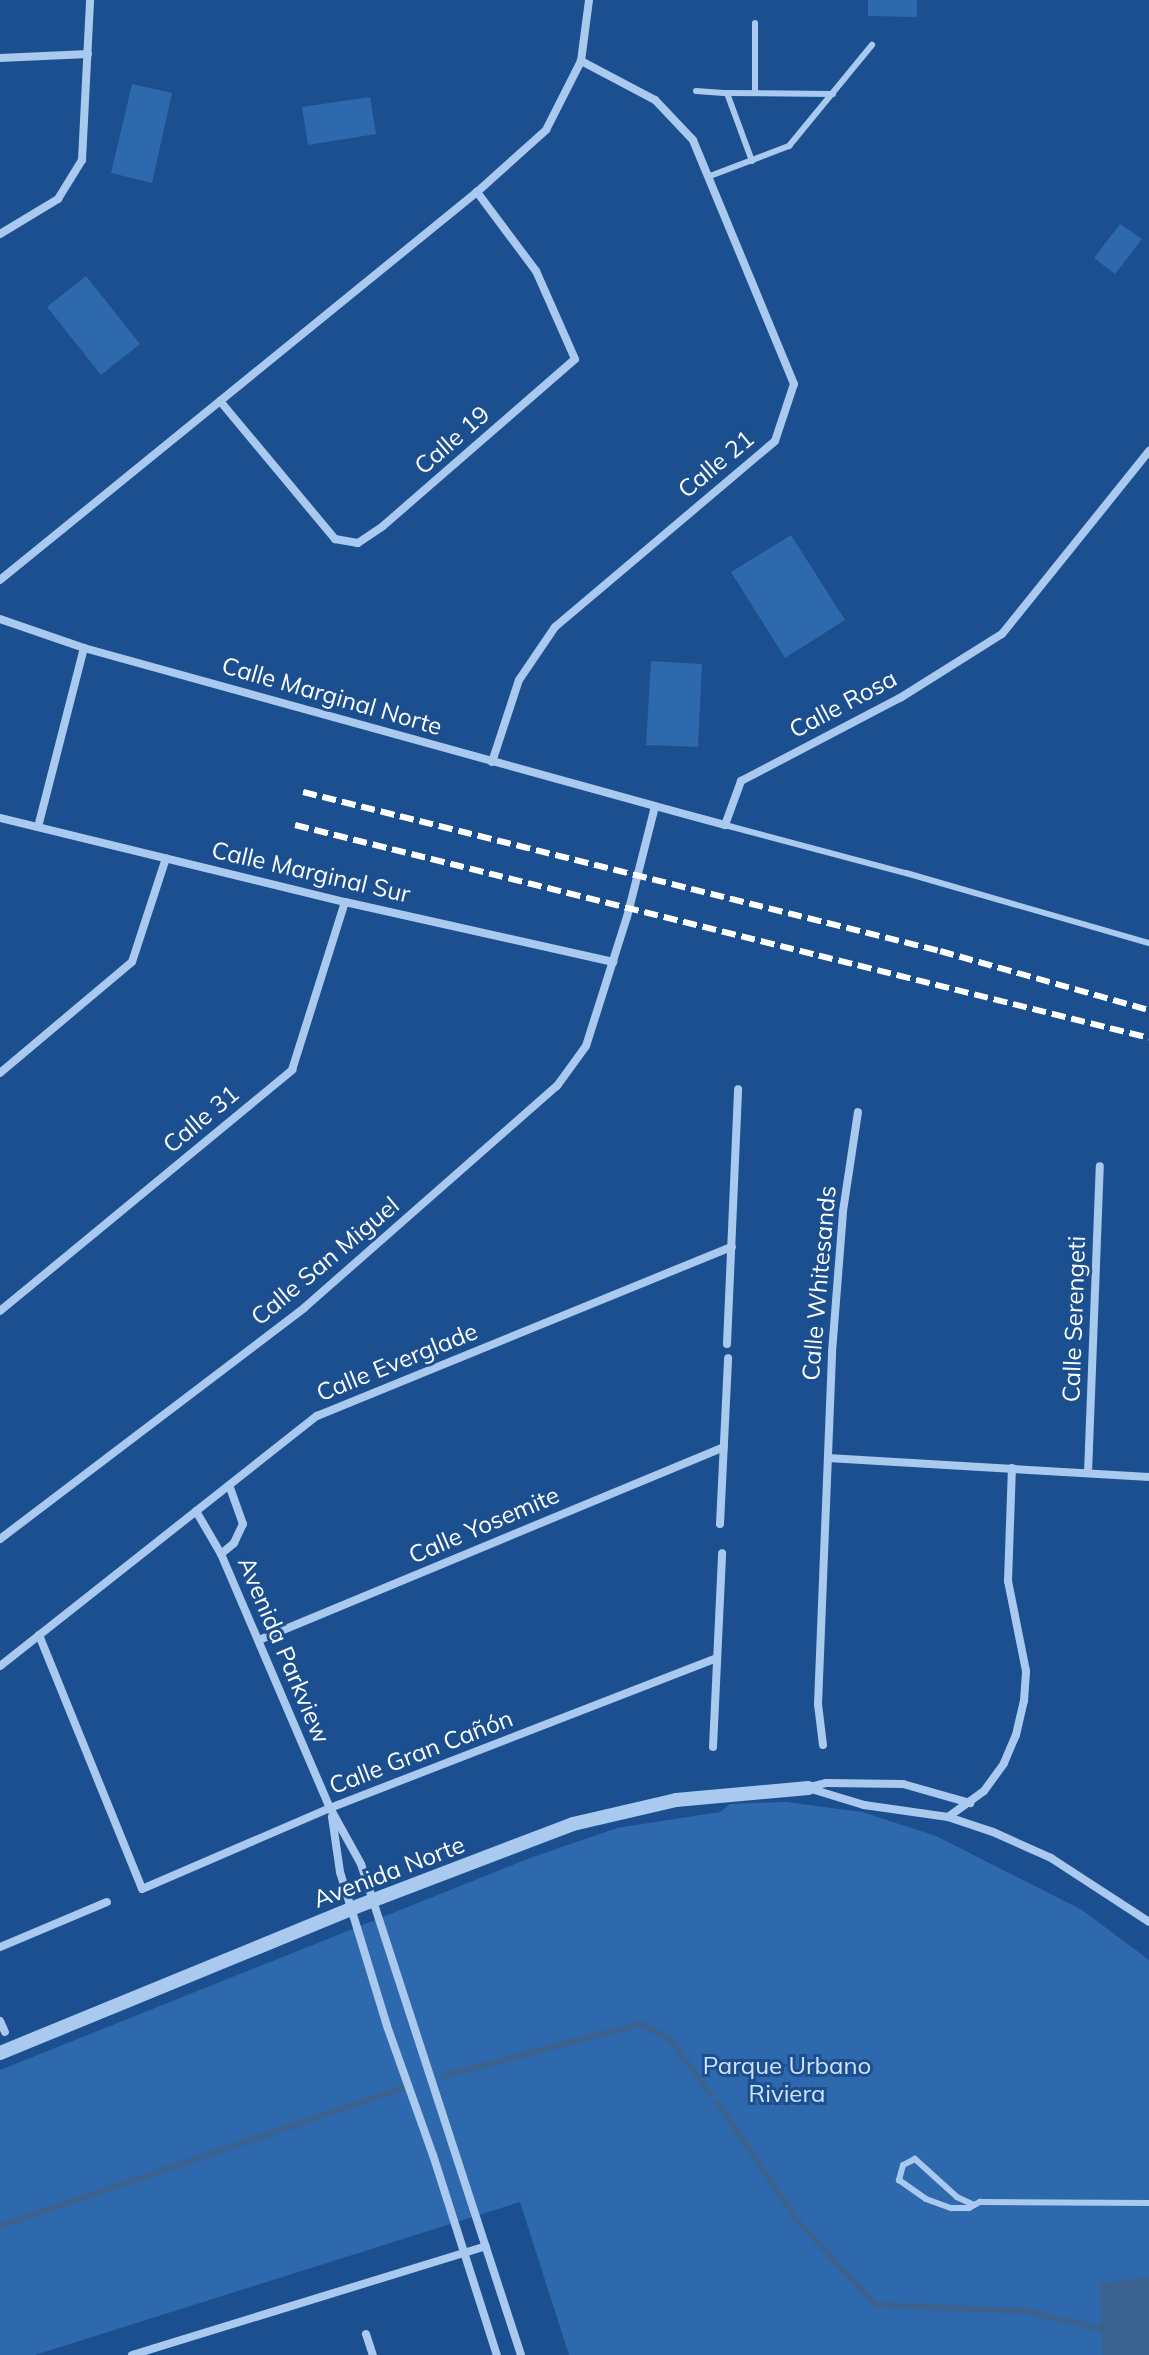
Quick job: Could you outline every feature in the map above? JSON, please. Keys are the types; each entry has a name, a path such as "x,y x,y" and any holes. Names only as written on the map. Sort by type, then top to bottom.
{"street":[{"path":"0,234 58,199 82,160 90,0"},
{"path":"0,580 477,192 546,130 581,61 589,0"},
{"path":"0,58 88,54"},
{"name":"Calle 21","path":"492,762 519,680 555,627 775,441 794,384 693,140 655,100 581,61"},
{"name":"Calle 19","path":"220,401 335,539 358,543 383,526 575,359 536,271 477,192"},
{"name":"Calle Rosa","path":"725,825 741,781 900,698 1002,634 1149,451"},
{"name":"Calle Marginal Norte","path":"0,619 84,648 655,806"},
{"path":"38,827 84,648"},
{"path":"613,962 655,806 725,825"},
{"name":"Calle Marginal Sur","path":"0,818 345,902 613,962"},
{"path":"0,1073 132,962 166,858"},
{"name":"Calle 31","path":"0,1311 292,1070 345,902"},
{"name":"Calle San Miguel","path":"0,1539 304,1308 557,1086 586,1046 613,962"},
{"path":"727,1344 738,1089"},
{"name":"Calle Whitesands","path":"823,1745 818,1704 828,1458 840,1245 858,1112"},
{"name":"Calle Serengeti","path":"1088,1473 1100,1166"},
{"name":"Calle Everglade","path":"0,1666 317,1416 732,1247"},
{"path":"720,1524 728,1358"},
{"name":"Calle Yosemite","path":"259,1640 724,1447"},
{"path":"828,1458 1149,1477"},
{"path":"948,1817 984,1791 1004,1763 1024,1701 1026,1671 1008,1581 1012,1468"},
{"path":"221,1554 234,1543 243,1524 229,1485"},
{"name":"Avenida Parkview","path":"196,1511 221,1554 330,1808 361,1864 521,2355"},
{"path":"713,1747 722,1553"},
{"name":"Calle Gran Cañón","path":"39,1635 142,1889 330,1808 717,1658"},
{"path":"808,1788 826,1783 903,1784 970,1803"},
{"path":"808,1788 864,1805 948,1817 993,1832 1051,1858 1149,1922"},
{"name":"Avenida Norte","path":"0,2053 353,1908 573,1824 676,1800 808,1788"},
{"name":"Avenida Parkview","path":"330,1808 340,1872 387,2026 497,2355"},
{"path":"0,1947 107,1902"},
{"path":"0,2021 5,2032"},
{"path":"132,2355 486,2246"},
{"path":"366,2334 373,2355"}],"lane":[{"path":"755,23 755,93"},
{"path":"710,176 789,146 872,45"},
{"path":"696,91 833,94"},
{"path":"727,93 752,161"},
{"path":"725,825 1149,943"},
{"path":"974,2205 957,2197 915,2159 903,2165 899,2180 926,2199 951,2208 974,2205 980,2202 1149,2203"}],"green space":[{"path":"868,0 917,0 917,17 868,16"},
{"path":"132,84 172,93 152,183 111,173"},
{"path":"370,97 376,134 308,145 302,107"},
{"path":"1120,224 1142,239 1115,274 1094,258"},
{"path":"86,276 140,344 101,375 47,307"},
{"path":"791,535 845,620 785,658 731,572"},
{"path":"651,661 702,664 698,747 646,745"},
{"name":"Parque Urbano Riviera","path":"786,1802 862,1812 936,1836 1082,1910 1149,1960 1149,2355 569,2355 520,2202 35,2355 0,2355 0,2070 530,1858 617,1828 720,1812 730,1804"}],"shaded area":[{"path":"1149,2277 1149,2355 1103,2355 1100,2283"}],"waterway":[{"path":"443,2076 640,2024 670,2039 711,2095"},
{"path":"0,2226 401,2089"},
{"path":"717,2102 800,2224 876,2305 1025,2311 1102,2329"}],"railway":[{"path":"303,792 940,951 1149,1010"},
{"path":"295,825 1149,1038"}]}
